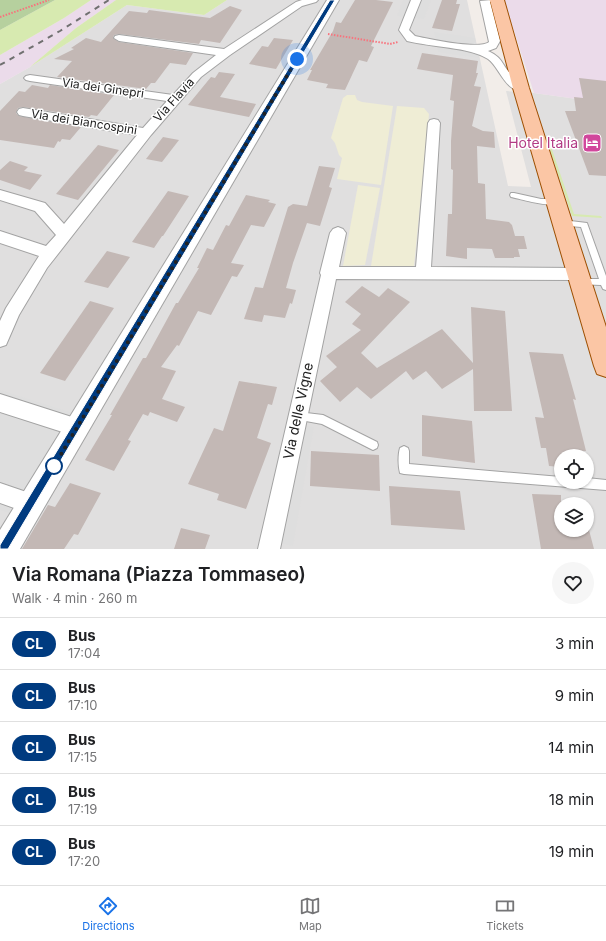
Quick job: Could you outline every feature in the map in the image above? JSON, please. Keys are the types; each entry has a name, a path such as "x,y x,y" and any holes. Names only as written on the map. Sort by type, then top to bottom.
{"main road":[{"path":"497,0 578,278 602,339 606,368"}],"street":[{"path":"4,549 78,428 313,32 326,0"},
{"name":"Via Flavia","path":"0,340 12,313 49,253 146,132 197,75 226,53 299,4 326,0"},
{"path":"416,0 404,30 411,39 471,48 490,47 495,41 485,1 487,0"},
{"path":"119,38 226,53"},
{"path":"471,48 493,57 507,77 522,88"},
{"name":"Via dei Ginepri","path":"30,78 176,99"},
{"name":"Via dei Biancospini","path":"23,112 146,132"},
{"path":"422,274 434,123"},
{"path":"0,195 40,207 64,234"},
{"name":"Via delle Vigne","path":"269,549 328,273 338,233"},
{"path":"0,237 49,253"},
{"path":"328,273 578,278"},
{"path":"0,403 78,428"},
{"path":"0,493 31,504"}],"lane":[{"path":"514,195 540,201 556,202"},
{"path":"562,224 584,225 603,272 605,285 578,278"},
{"path":"297,416 323,420 373,445"},
{"path":"404,450 404,469 554,481"},
{"path":"594,484 606,485"}],"path":[{"path":"0,17 31,8 49,0"},
{"path":"313,32 390,44 411,39"}],"shaded area":[{"path":"91,0 116,0 76,28 30,67 0,84 0,55 64,18"},
{"path":"227,0 467,0 508,186 531,187 506,91 534,93 606,103 606,549 0,549 0,84 30,67 127,5 204,15"},
{"path":"403,0 431,0 424,19 397,16"},
{"path":"504,0 606,0 606,103 534,93"},
{"path":"434,32 475,38 479,58 438,52"},
{"path":"347,95 355,95 357,100 362,102 393,106 381,185 337,179 342,158 331,138 343,98"},
{"path":"397,106 424,108 429,114 414,266 371,266"},
{"path":"358,185 380,188 365,265 343,266"},
{"path":"0,390 76,414 12,514 0,510"},
{"path":"296,424 314,427 293,546 270,541"}],"green space":[{"path":"0,0 55,0 0,30"},
{"path":"55,0 91,0 64,18 0,55 0,30"},
{"path":"116,0 227,0 204,15 127,5 30,67 76,28"},
{"path":"546,138 548,138 574,214 601,216 602,218 572,216"}],"building":[{"path":"355,0 393,2 371,46 374,47 367,62 359,60 345,90 326,88 328,84 307,80 312,70 310,70 333,31 336,22 341,23"},
{"path":"442,0 457,0 456,4 460,4 452,31 432,28"},
{"path":"230,6 242,10 220,43 201,40 199,44 119,34 114,35 113,38 119,42 193,53 186,65 170,63 155,83 151,83 146,89 57,77 72,61 54,59 74,49 71,48 86,38 101,42 129,11 147,13 149,10 210,18"},
{"path":"274,38 293,40 276,69 249,64 262,46 268,47"},
{"path":"422,53 478,61 476,73 478,73 474,86 481,87 472,126 483,131 494,132 495,148 477,146 478,183 485,184 486,219 509,222 512,225 515,236 524,236 527,249 518,249 520,257 495,258 492,249 467,248 467,259 446,256 448,214 452,214 453,170 451,169 451,141 454,101 450,100 453,75 417,69"},
{"path":"219,72 235,74 220,97 256,104 249,117 188,105 211,77 215,78"},
{"name":"Hotel Italia","path":"579,78 606,81 606,176 589,175 565,111 576,111 574,97 583,98"},
{"path":"32,85 48,88 50,85 114,95 97,116 91,115 89,117 23,107 18,108 16,113 19,116 81,127 70,140 62,139 60,142 58,141 54,148 0,140 0,111 19,91 25,92"},
{"path":"163,137 179,140 162,162 146,159"},
{"path":"98,145 119,150 78,200 56,194"},
{"path":"10,161 28,167 24,171 42,175 30,190 0,180 0,170"},
{"path":"319,166 335,168 329,187 332,188 320,226 307,223 293,263 286,288 296,290 292,304 290,303 285,318 264,315 262,322 244,319 255,287 263,288 288,207 293,204 307,206"},
{"path":"168,191 189,196 163,236 154,248 132,242"},
{"path":"246,195 270,200 268,202 276,204 264,227 251,225 231,263 244,265 237,277 232,276 211,315 198,311 179,346 177,345 161,367 176,371 162,399 185,407 177,422 150,412 148,416 143,414 128,440 131,441 114,471 85,460 112,415 110,415 143,358 146,358 176,303 178,303 199,268 197,268 207,248 213,250 226,225 229,226"},
{"path":"107,251 130,257 108,288 84,282"},
{"path":"362,286 379,297 388,288 410,302 361,353 377,368 442,329 473,363 471,307 505,311 512,411 474,411 473,369 442,389 426,371 413,380 406,371 371,399 357,387 340,402 320,381 337,367 326,356 361,330 352,324 361,314 345,302"},
{"path":"90,301 114,308 65,381 40,373"},
{"path":"529,352 563,354 576,400 573,399 586,449 554,449 554,466 549,466 546,448 541,448 535,417 544,418"},
{"path":"239,381 277,387 272,405 268,404 257,438 271,443 246,509 217,500 219,494 188,484 214,428 223,431"},
{"path":"422,415 472,421 475,463 422,456"},
{"path":"311,451 379,455 380,491 310,486"},
{"path":"70,483 101,493 78,535 74,534 64,549 22,549 48,505 55,507"},
{"path":"389,486 460,491 465,530 391,525"},
{"path":"532,494 561,495 561,497 554,497 554,537 591,537 594,549 541,549"},
{"path":"181,528 210,535 205,549 174,549"}],"railway":[{"path":"0,65 60,31 109,0"}],"bus line":[{"name":"CL","path":"4,549 78,428 333,0"}],"place":[{"name":"Hotel Italia","path":"592,143"}],"route":[{"path":"54,466 297,59"}]}
